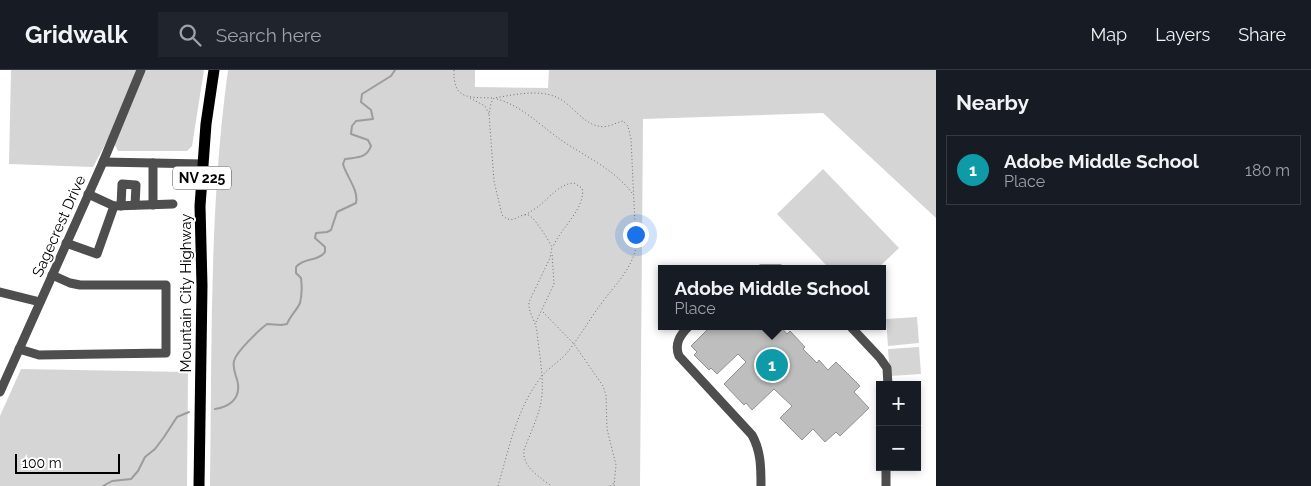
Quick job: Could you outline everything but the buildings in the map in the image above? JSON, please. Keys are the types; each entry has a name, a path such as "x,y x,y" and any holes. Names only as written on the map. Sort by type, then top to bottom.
{"main road":[{"name":"Mountain City Highway","path":"199,486 202,286 200,231 206,124 214,70"}],"street":[{"name":"Sagecrest Drive","path":"0,392 142,70"},
{"path":"102,162 203,164"},
{"path":"154,163 154,205"},
{"path":"66,244 97,254 118,206 122,184 136,185 135,205"},
{"path":"88,194 118,206 173,204"},
{"path":"19,349 39,355 166,353 166,285 80,284 70,283 52,275"},
{"path":"0,292 40,302"},
{"path":"685,330 678,340 676,349 679,356 752,435 758,445 761,486"},
{"path":"854,330 887,368 888,381"},
{"path":"886,471 886,486"}],"path":[{"path":"454,70 454,83 458,92 484,106 489,114"},
{"path":"467,97 494,98 529,94 550,95 561,99 584,119 596,126 607,126 624,121 631,133 636,242 634,256 621,278 574,344 564,356 541,376 520,414 498,486"},
{"path":"494,98 489,114 494,181 500,211 504,217 514,219 522,216 536,208 565,185 574,183 582,188 583,194 580,203 557,238 529,302 529,308 536,325 541,376 541,404 524,450 524,457 531,470 551,486"},
{"path":"494,98 520,110 561,140 602,166 622,181 633,195"},
{"path":"522,216 527,215 531,217 551,245 552,250 554,284 536,325"},
{"path":"542,312 574,344 605,390 607,429 616,464 614,486"},
{"path":"610,486 615,483"}],"shaded area":[{"path":"11,70 204,70 192,146 187,151 118,151 114,143 116,137 109,137 93,167 9,164"},
{"path":"228,70 475,70 475,87 548,88 549,70 936,70 936,218 823,113 643,119 640,486 210,486 214,226 217,174"},
{"path":"823,169 899,248 881,265 826,265 777,214"},
{"path":"917,317 919,343 888,346 886,319"},
{"path":"919,347 921,374 890,376 888,349"},
{"path":"21,369 188,372 187,486 0,486 0,416"}],"waterway":[{"path":"215,409 232,402 237,394 238,384 234,370 234,361 239,352 267,324 287,324 299,306 302,284 301,278 296,273 296,267 303,262 319,257 325,252 325,247 315,238 316,233 331,230 337,212 356,203 356,193 343,164 345,159 364,155 371,146 368,140 351,134 352,126 356,121 373,119 371,110 361,102 362,94 391,76 395,70"},
{"path":"103,486 112,481 131,479 138,471 145,457 155,449 177,417 189,412"}],"place":[{"name":"Adobe Middle School","path":"772,365"}]}
